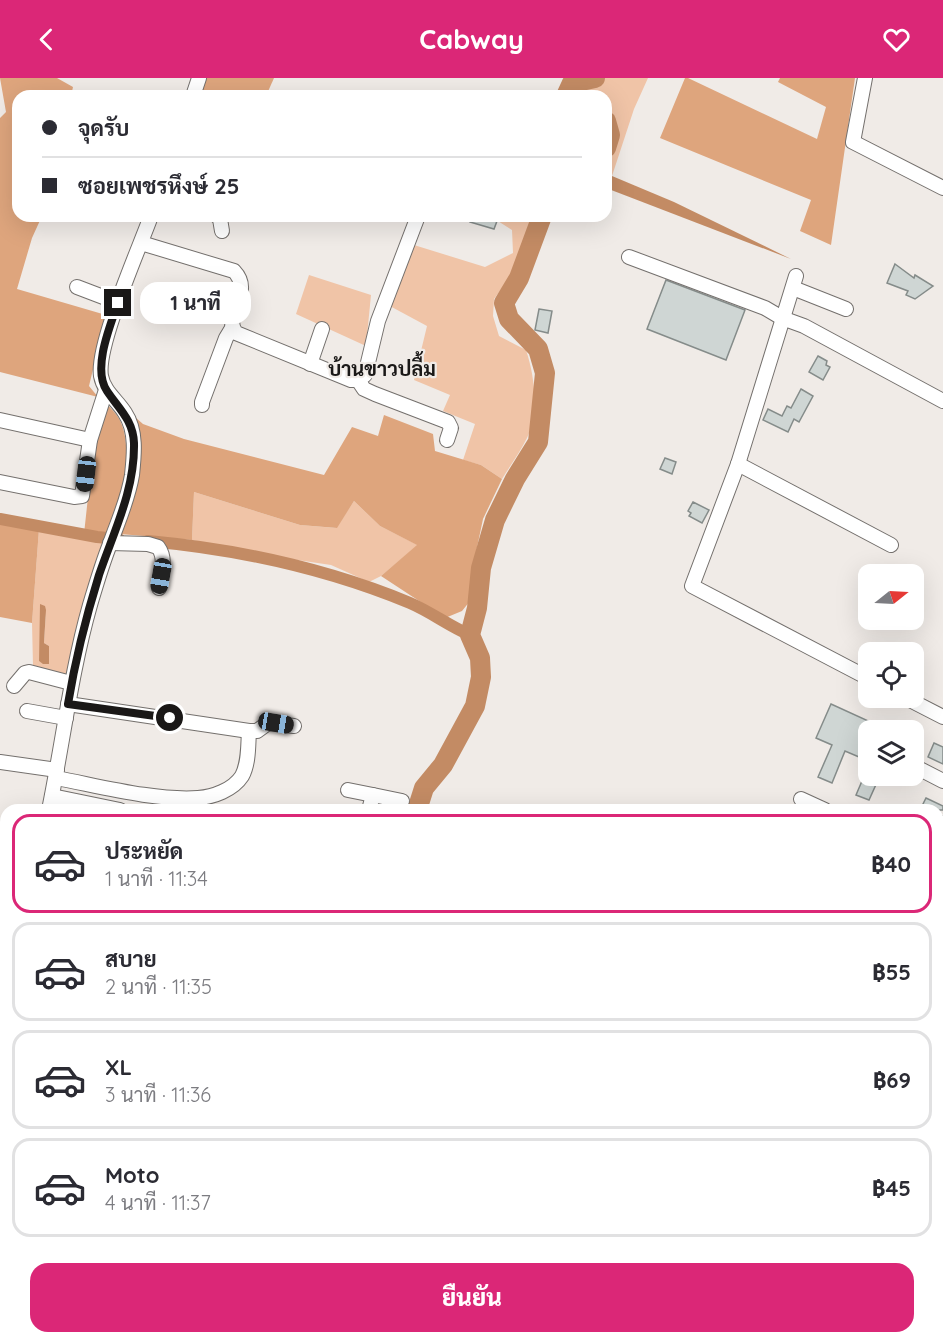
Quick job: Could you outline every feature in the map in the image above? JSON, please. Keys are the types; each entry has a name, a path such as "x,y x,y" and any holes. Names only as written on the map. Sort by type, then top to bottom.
{"street":[{"path":"865,78 853,142 943,188"},
{"path":"50,803 57,774 71,683 90,607 110,543 127,499 132,475 134,441 126,414 106,390 100,373 118,303 149,222"},
{"path":"220,222 222,231"},
{"path":"232,328 236,333 310,364 351,380 358,380 365,375 378,321 416,222"},
{"path":"141,243 234,271 240,277 241,291 232,328 201,402 202,405"},
{"path":"629,257 765,308 782,318 804,326 943,401"},
{"path":"846,309 794,282 738,464 692,586 858,673"},
{"path":"77,287 118,303"},
{"path":"310,364 322,329"},
{"path":"358,380 364,388 375,394 448,422 451,428 447,440"},
{"path":"0,482 79,498 84,491 90,440 106,390"},
{"path":"0,420 90,440"},
{"path":"738,464 891,545"},
{"path":"110,543 148,544 158,547 162,553 163,564 159,588"},
{"path":"14,686 25,673 29,672 71,683"},
{"path":"924,707 943,717"},
{"path":"27,711 67,711 257,731 268,723 294,726"},
{"path":"0,762 176,797 198,798 211,796 231,788 242,776 247,763 249,730"},
{"path":"924,771 943,781"},
{"path":"348,790 402,801"},
{"path":"371,804 373,795"},
{"path":"801,799 812,804"}],"shaded area":[{"path":"0,78 57,78 73,87 72,90 12,90 12,222 39,222 32,238 17,289 106,315 89,386 98,397 0,372 0,118 6,112"},
{"path":"204,78 274,78 269,90 200,90"},
{"path":"568,78 648,78 634,109 612,176 612,90 576,90 577,87"},
{"path":"685,78 817,139 826,107 778,82 780,78 855,78 831,245 800,231 811,200 660,138"},
{"path":"612,176 674,202 791,259 612,190"},
{"path":"499,222 530,222 522,250 510,277 494,299 493,316 499,336 526,350 532,371 534,406 527,438 502,479 481,465 463,460 475,424 443,411 450,395 414,380 427,326 388,305 414,245 485,267 513,253 512,230"},
{"path":"309,275 371,295 366,346 296,314"},
{"path":"106,403 117,415 126,442 123,487 114,528 106,533 84,534 93,451"},
{"path":"384,415 433,434 435,451 481,465 502,479 483,519 475,557 470,601 462,611 445,618 381,576 417,545 380,526 354,501 337,528 300,525 194,492 192,540 120,534 139,445 135,417 143,424 184,439 324,475 352,427 378,436"},
{"path":"194,492 300,525 336,528 354,501 380,526 418,545 381,576 369,582 331,565 257,554 192,540"},
{"path":"0,522 39,529 32,623 0,617"},
{"path":"39,529 103,542 67,674 33,666 32,623","holes":["46,610 44,643 49,646 48,664 39,661"]},
{"path":"40,604 45,606 46,610 44,643 49,646 49,664 39,661"}],"building":[{"path":"470,222 497,222 494,229"},
{"path":"895,264 914,278 915,275 933,286 915,299 906,295 908,291 887,283"},
{"path":"666,280 745,310 726,360 647,329"},
{"path":"539,309 552,311 548,333 535,330"},
{"path":"818,356 827,361 826,365 830,367 823,380 809,372"},
{"path":"801,389 813,396 799,422 794,419 788,432 763,420 768,409 782,416 787,406 791,408"},
{"path":"665,458 676,462 672,474 660,469"},
{"path":"693,502 709,510 702,523 689,516 691,513 688,511"},
{"path":"831,704 866,720 858,720 858,757 845,751 832,783 818,777 832,745 816,738"},
{"path":"934,743 943,747 943,764 928,757"},
{"path":"860,786 875,786 869,800 856,795"},
{"path":"926,798 939,804 923,804"}],"waterway":[{"path":"569,90 572,83 595,78"},
{"path":"419,804 424,788 443,765 475,706 481,677 480,658 470,635 477,608 481,568 495,520 515,479 538,442 545,373 538,349 509,319 504,303 519,278 540,222"},
{"path":"0,519 119,539"},
{"path":"148,541 248,555 347,580 410,603 470,635"}],"district":[{"name":"บ้านขาวปลื้ม","path":"382,369"}],"route":[{"path":"118,303 112,319 100,373 106,390 126,414 131,427 134,441 132,475 127,499 110,543 90,607 68,704 170,718"}]}
